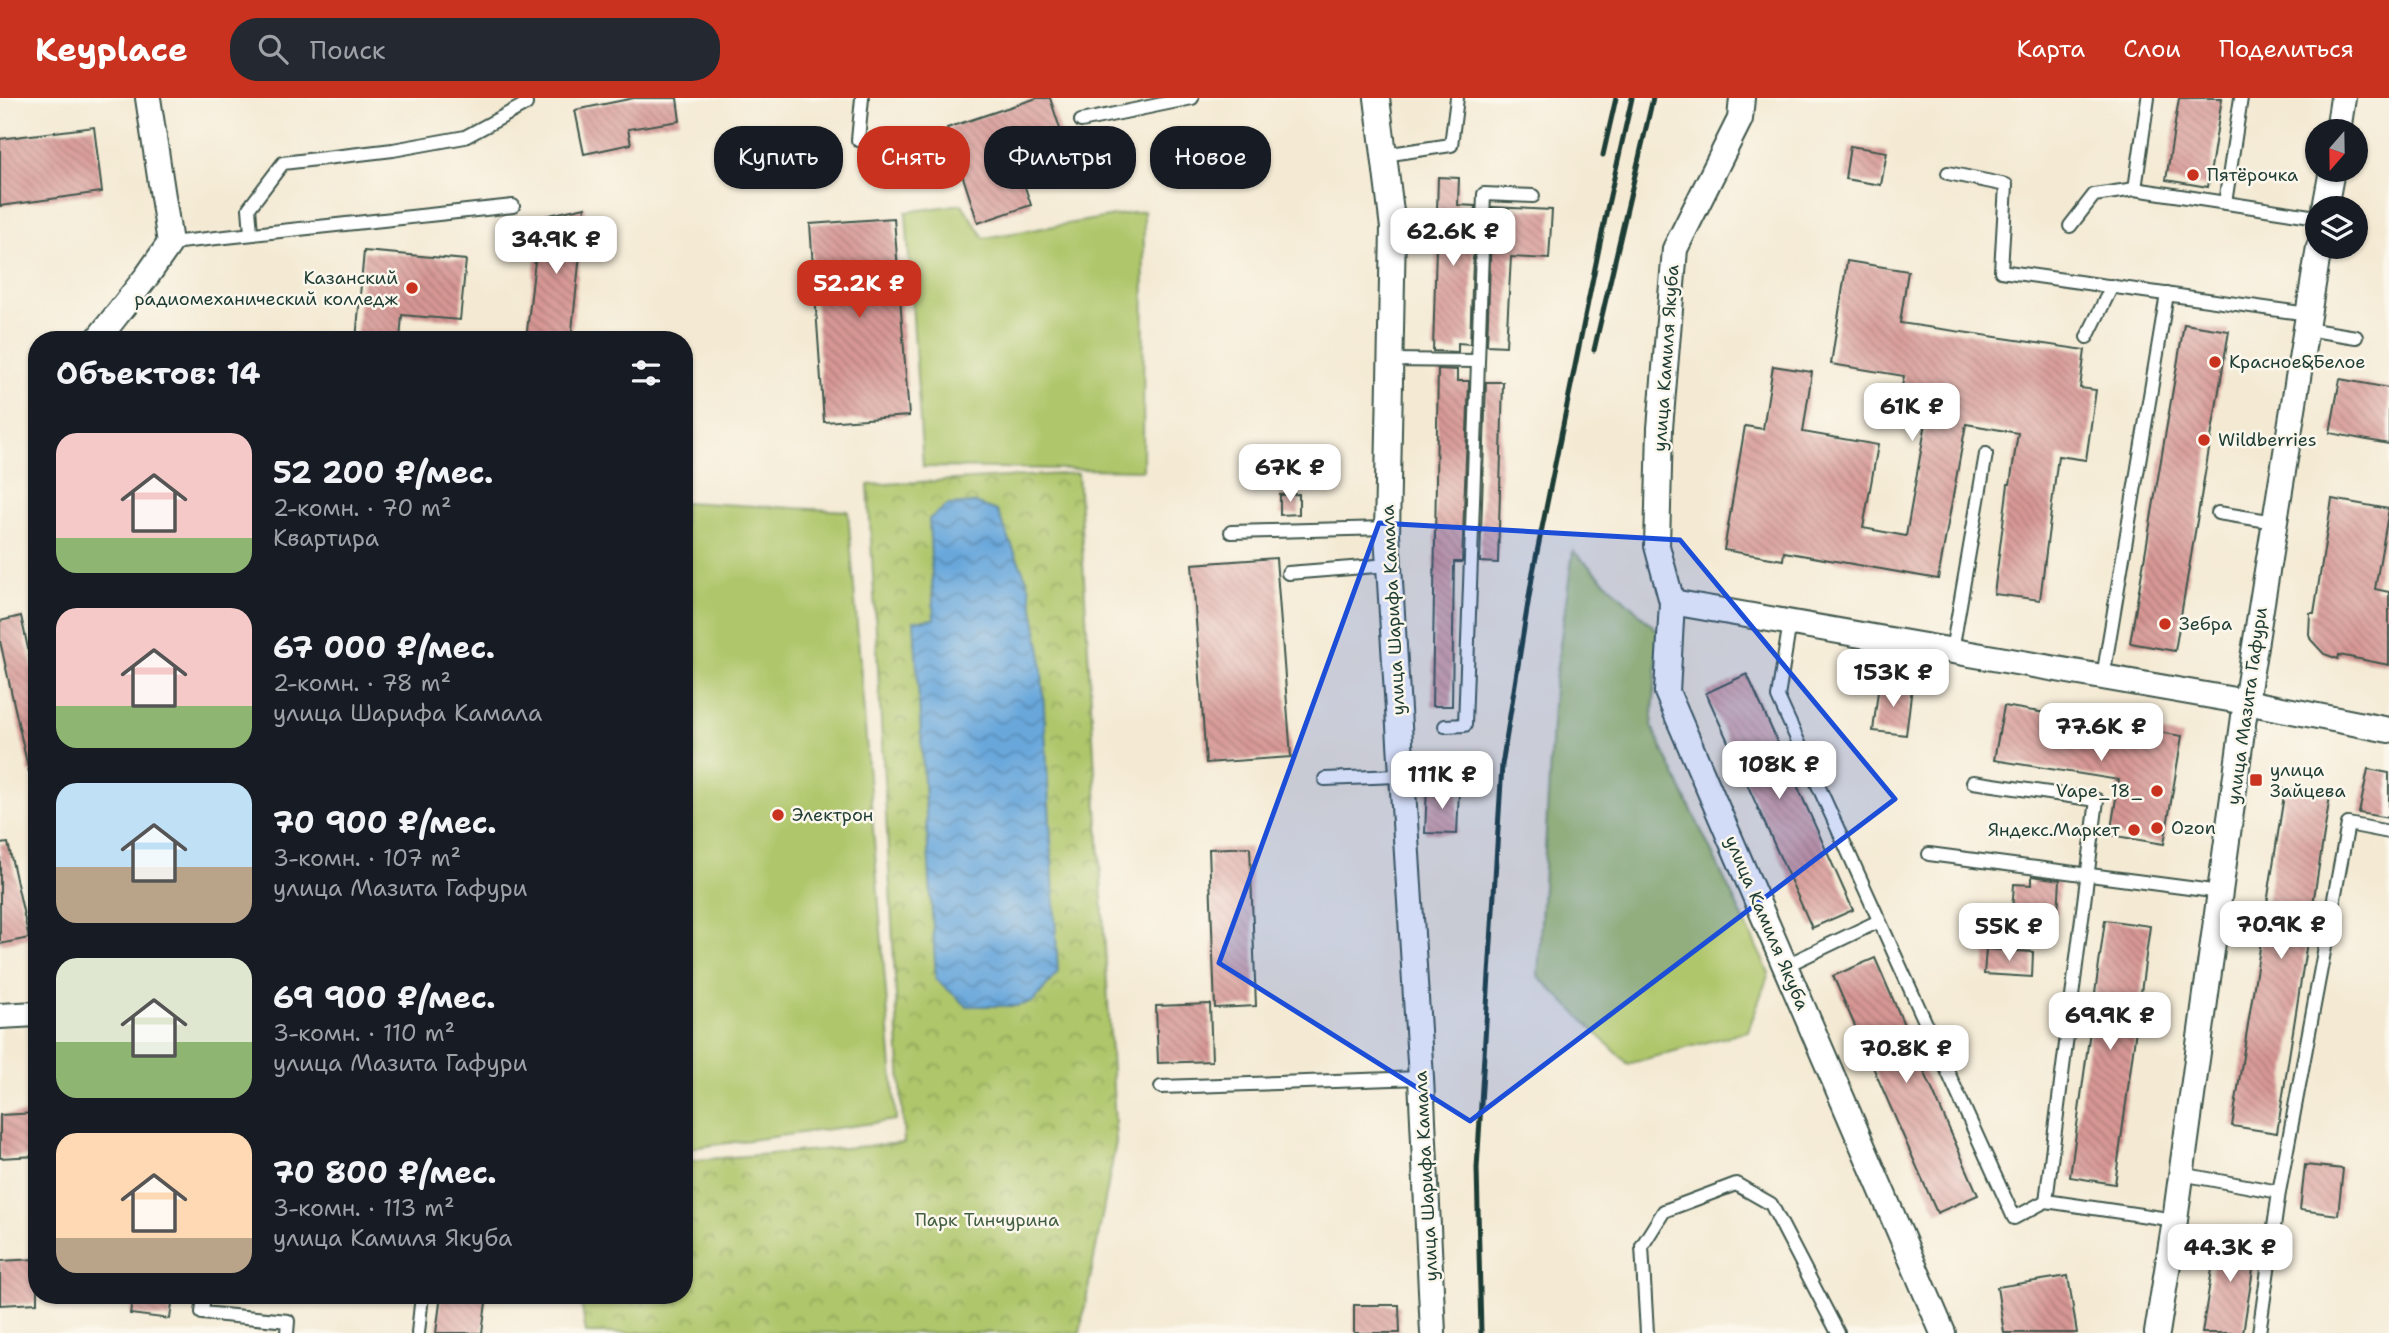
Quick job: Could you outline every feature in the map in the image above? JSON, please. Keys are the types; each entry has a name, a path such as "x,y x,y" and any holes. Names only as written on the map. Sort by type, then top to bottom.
{"street":[{"path":"104,331 148,276 170,243 148,98"},
{"name":"улица Шарифа Камала","path":"1377,98 1393,228 1387,528 1421,1078 1433,1333"},
{"name":"улица Камиля Якуба","path":"1742,98 1740,119 1675,249 1660,428 1657,547 1672,602 1667,692 1943,1333"},
{"path":"2340,119 2343,98"},
{"name":"улица Мазита Гафури","path":"2157,1333 2246,702 2317,259"},
{"path":"1672,602 2246,702 2389,730"},
{"path":"0,1016 28,1014"}],"lane":[{"path":"859,126 862,98"},
{"path":"1081,121 1192,98"},
{"path":"1384,155 1451,145 1457,98"},
{"path":"2135,189 2148,98"},
{"path":"2225,203 2241,98"},
{"path":"251,233 249,208 283,163 393,150 466,137 526,104"},
{"path":"1948,173 2006,185 2001,271 2167,294 2307,322 2356,337"},
{"path":"2070,226 2094,195 2135,189 2305,215"},
{"path":"1445,726 1465,725 1484,194 1533,196"},
{"path":"170,243 513,206"},
{"path":"2087,337 2112,286"},
{"path":"2103,677 2167,294"},
{"path":"1391,360 1477,361"},
{"path":"1952,651 1986,454"},
{"path":"2218,513 2275,522"},
{"path":"1231,532 1387,528"},
{"path":"1288,573 1389,565"},
{"path":"1790,622 1778,697 2014,1218 2046,1201 2175,1220"},
{"path":"1325,779 1444,774 1453,784"},
{"path":"1973,782 2097,800 2046,1201"},
{"path":"2259,1333 2279,1192 2348,824 2389,832"},
{"path":"1929,854 2220,892"},
{"path":"1785,966 1879,921"},
{"path":"1161,1087 1421,1078"},
{"path":"2181,1174 2279,1192"},
{"path":"1647,1333 1642,1245 1664,1211 1736,1184 1771,1204 1838,1333"},
{"path":"203,1304 202,1313 288,1321 287,1333"},
{"path":"418,1333 421,1304"}],"highlighted area":[{"path":"1379,523 1680,540 1895,799 1470,1121 1219,963"}],"green space":[{"path":"962,204 984,238 1144,211 1143,470 923,467 906,212"},
{"name":"Парк Тинчурина","path":"1078,473 1116,1142 1080,1333 586,1333 581,1304 693,1304 693,1160 904,1143 868,485"},
{"name":"Электрон","path":"693,502 848,511 896,1120 693,1148"},
{"path":"1573,551 1659,632 1652,727 1769,973 1748,1031 1628,1064 1538,976 1554,688"}],"water":[{"path":"975,503 997,511 1029,585 1041,652 1058,972 1033,1002 1016,1006 967,1006 936,979 914,621 934,619 929,519 948,505"}],"building":[{"path":"634,98 677,98 680,121 628,129 631,144 584,154 575,110"},
{"path":"1037,98 1050,98 1059,126 984,126 984,189 1026,189 1031,205 978,223 967,189 970,189 970,126 953,126"},
{"path":"2179,98 2222,98 2208,187 2166,180"},
{"path":"94,127 102,192 0,206 0,139"},
{"path":"1850,146 1887,152 1881,185 1845,179"},
{"path":"1438,177 1459,178 1458,205 1475,206 1470,344 1458,343 1458,352 1433,351"},
{"path":"585,207 572,331 527,331 540,217"},
{"path":"1492,207 1552,210 1549,259 1511,257 1506,346 1487,345"},
{"path":"894,218 909,416 824,422 810,224"},
{"name":"Казанский радиомеханический колледж","path":"364,251 466,260 460,320 402,315 401,331 357,331"},
{"path":"1847,261 1908,271 1900,323 2085,350 2080,388 2096,390 2086,460 2058,456 2040,600 1994,594 2008,484 2018,433 1966,424 1938,579 1784,552 1783,560 1724,550 1745,426 1763,429 1773,366 1812,372 1803,432 1878,445 1863,528 1906,536 1927,417 1897,412 1904,376 1831,364"},
{"path":"2184,324 2229,331 2175,651 2130,643"},
{"path":"1438,369 1457,370 1457,381 1469,381 1462,562 1454,562 1452,706 1432,706"},
{"path":"2340,379 2389,388 2389,444 2330,433"},
{"path":"1486,382 1503,382 1498,563 1480,562"},
{"path":"1299,494 1299,514 1280,515 1280,495"},
{"path":"2332,499 2389,509 2375,589 2389,592 2389,665 2339,655 2338,659 2324,654 2311,640 2310,613 2314,613"},
{"path":"1276,558 1291,757 1206,763 1192,564"},
{"path":"21,616 28,648 28,767 0,641 0,621"},
{"path":"1747,674 1853,910 1812,928 1706,693"},
{"path":"1879,683 1912,687 1906,735 1873,731"},
{"path":"2004,706 2182,736 2164,844 2110,835 2119,780 1994,760"},
{"path":"2368,769 2389,773 2389,818 2359,813"},
{"path":"1427,786 1444,787 1451,792 1459,790 1457,834 1425,833"},
{"path":"2285,789 2330,796 2277,1133 2232,1126"},
{"path":"8,843 28,938 0,944 0,844"},
{"path":"1250,847 1256,1006 1215,1008 1209,849"},
{"path":"2032,876 2060,880 2058,914 2012,912 2014,884 2032,885"},
{"path":"2105,920 2150,926 2115,1184 2070,1177"},
{"path":"1986,949 2033,952 2032,977 1984,974"},
{"path":"1875,958 1978,1195 1937,1213 1833,976"},
{"path":"1210,1004 1212,1061 1158,1063 1156,1006"},
{"path":"28,1113 28,1156 0,1158 0,1115"},
{"path":"2305,1165 2343,1169 2338,1215 2300,1210"},
{"path":"2218,1231 2258,1238 2243,1333 2202,1333"},
{"path":"28,1259 28,1303 0,1305 0,1261"},
{"path":"2068,1276 2077,1333 2004,1333 1997,1287"},
{"path":"132,1304 172,1304 170,1319 130,1314"},
{"path":"440,1304 486,1304 482,1333 436,1333"},
{"path":"1354,1305 1399,1305 1400,1333 1354,1333"}],"railway":[{"path":"1603,155 1616,98"},
{"path":"1481,1333 1477,1168 1502,765 1533,572 1632,98"},
{"path":"1594,350 1653,98"}],"place":[{"name":"Пятёрочка","path":"2193,175"},
{"name":"Казанский радиомеханический колледж","path":"412,288"},
{"name":"Красное&Белое","path":"2215,362"},
{"name":"Wildberries","path":"2204,440"},
{"name":"Зебра","path":"2165,624"},
{"name":"улица Зайцева","path":"2256,780"},
{"name":"Vape_18_","path":"2157,791"},
{"name":"Электрон","path":"778,815"},
{"name":"Ozon","path":"2157,828"},
{"name":"Яндекс.Маркет","path":"2134,830"}]}
